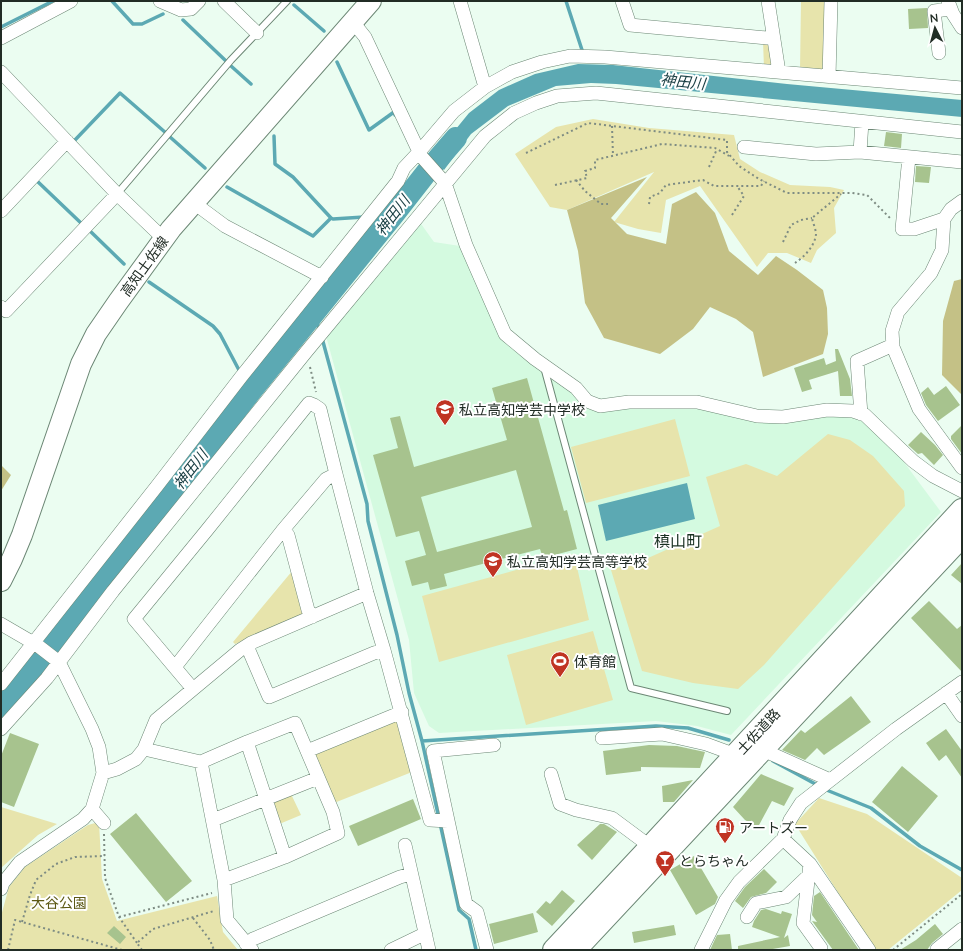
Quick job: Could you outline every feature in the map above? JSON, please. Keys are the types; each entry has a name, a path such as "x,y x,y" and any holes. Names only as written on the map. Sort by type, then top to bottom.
{"highway":[{"name":"土佐道路","path":"554,950 962,510"},
{"name":"土佐道路","path":"576,950 962,536"}],"main road":[{"name":"高知土佐線","path":"1,581 22,535 81,364 96,334 163,238 371,1"}],"street":[{"path":"1,38 71,1"},
{"path":"160,1 182,10 191,9 199,1"},
{"path":"224,1 257,33"},
{"path":"460,1 485,87"},
{"path":"622,1 630,25 767,38 773,35"},
{"path":"768,1 779,72"},
{"path":"829,77 831,1"},
{"path":"939,53 934,11 949,5 962,28"},
{"path":"353,22 365,37 420,154 444,181 466,245 505,334 576,388 587,401 600,406 629,402 697,402 757,416 783,417 827,410 853,411 865,415 923,469 962,491"},
{"path":"1,684 36,644 241,377 398,181 404,168 420,154 454,111 485,87 512,72 542,62 570,56 605,57 962,88"},
{"path":"1,72 117,194 163,238"},
{"path":"1,729 58,661 444,181 485,136 514,113 536,103 557,96 596,93 962,132"},
{"path":"860,152 862,122"},
{"path":"1,211 67,141"},
{"path":"744,147 816,154 860,152 962,162"},
{"path":"909,157 902,229 914,229 944,219"},
{"path":"3,312 117,194"},
{"path":"962,201 951,209 944,219 942,250 931,274 898,312 892,331 893,345 919,409 962,468"},
{"path":"194,203 225,226 322,277"},
{"path":"860,414 857,361 893,345"},
{"path":"192,689 134,619 309,403 314,404 320,409 336,474 402,712 430,820 442,821"},
{"path":"175,667 282,531 326,479 336,474"},
{"path":"282,531 288,535 308,610 312,617"},
{"path":"102,773 117,769 136,759 144,749 156,720 240,650 368,593"},
{"path":"1,624 36,644 58,661 97,741 102,773 92,809 83,819 20,862 3,883 1,889"},
{"path":"247,646 269,697 384,650"},
{"path":"701,950 726,900 739,882 784,838 790,820 801,803 896,729 962,682"},
{"path":"946,693 962,716"},
{"path":"307,751 402,712"},
{"path":"144,749 202,762 247,742 296,723 333,812 338,833 224,885"},
{"path":"602,738 662,734 706,744 736,755"},
{"path":"247,742 285,857"},
{"path":"487,950 477,912 466,904 442,821 433,751 494,745"},
{"path":"763,750 830,781"},
{"path":"202,762 224,885 227,920 249,947 253,939 400,877 411,874"},
{"path":"551,774 560,804 576,810 612,818 651,847"},
{"path":"213,820 318,778"},
{"path":"92,809 104,823"},
{"path":"784,838 869,950"},
{"path":"405,845 429,950"},
{"path":"747,917 756,903 786,897 809,870"},
{"path":"809,870 803,923 821,948"},
{"path":"938,950 937,949 962,929"},
{"path":"391,950 420,936 426,935"}],"lane":[{"path":"117,194 231,60 287,1"},
{"path":"544,365 631,688 727,710"}],"path":[{"path":"526,153 588,123 727,140 726,152 739,166 764,182 787,193 852,193 867,196 902,229"},
{"path":"612,126 613,156"},
{"path":"555,185 587,178 585,171 595,168 595,160 662,144 714,148 732,158"},
{"path":"709,167 717,149"},
{"path":"576,180 585,191 601,204 608,204"},
{"path":"649,204 650,197 660,193 666,185 703,180 714,186 761,186 764,182"},
{"path":"732,216 744,196 737,186"},
{"path":"783,242 791,225 801,220 812,218 842,193"},
{"path":"795,264 812,246 816,234 812,218"},
{"path":"306,352 320,409"},
{"path":"104,823 105,878 119,917 142,950"},
{"path":"22,922 30,894 36,880 56,864 75,856 105,856"},
{"path":"119,917 224,885"},
{"path":"893,950 962,894"},
{"path":"137,944 153,929 226,908"},
{"path":"193,918 210,940 214,950"},
{"path":"8,950 15,920 122,950"}],"shaded area":[{"path":"647,177 611,218 627,234 666,244 672,204 696,192 715,213 729,251 758,275 776,256 823,290 827,308 828,334 823,354 763,377 753,332 736,319 710,307 693,329 660,354 604,338 585,303 578,251 567,210"},
{"path":"419,221 434,242 460,246 500,336 575,394 583,404 634,406 694,405 860,418 892,446 941,512 731,735 697,726 656,721 439,733 429,726 414,693 409,640 326,336"},
{"path":"962,279 962,395 942,375 943,321 954,281"},
{"path":"1,465 11,475 1,491"}],"green space":[{"path":"801,1 827,1 826,72 800,70"},
{"path":"771,40 776,69 764,68 763,41"},
{"path":"593,119 649,128 734,135 740,159 760,172 790,185 830,187 844,190 834,208 836,233 817,250 811,263 787,253 768,253 757,267 700,186 666,200 661,233 638,229 614,222 654,172 567,210 550,207 515,154 556,127"},
{"path":"675,419 690,476 586,503 571,447"},
{"path":"828,434 850,440 873,456 904,491 905,506 764,665 738,689 693,683 642,671 611,570 648,558 720,526 706,477 746,464 777,476"},
{"path":"574,554 589,620 439,662 422,596"},
{"path":"293,570 305,610 300,617 235,644 233,642"},
{"name":"体育館","path":"593,631 613,700 526,725 507,655"},
{"path":"397,718 412,772 334,803 314,758 316,752"},
{"path":"291,794 301,815 277,825 270,802"},
{"path":"819,798 867,814 962,878 962,890 888,950 874,950 795,824"},
{"path":"1,807 57,824 38,835 1,868"},
{"name":"大谷公園","path":"99,822 102,879 117,921 217,896 223,932 238,950 1,950 1,916 9,887 25,867 88,825"}],"water":[{"path":"578,64 613,65 787,84 962,100 962,117 616,84 591,83 556,86 508,106 471,134 444,170 433,157 469,113 499,90 535,74"},
{"path":"687,483 695,519 606,541 598,505"}],"building":[{"path":"927,8 928,28 909,29 908,9"},
{"path":"886,132 902,134 901,148 884,146"},
{"path":"916,166 931,167 929,183 915,182"},
{"path":"835,349 838,349 850,379 852,396 840,396 838,371 809,380 812,389 802,392 794,368 824,358 826,365 836,361"},
{"path":"527,378 564,511 567,510 577,549 543,558 540,549 444,574 447,586 430,590 428,582 412,586 405,561 426,555 419,531 396,537 373,455 398,448 390,418 400,416 414,467 507,440 492,388","holes":["516,470 532,527 437,552 421,497"]},
{"path":"946,386 960,405 938,421 926,405 921,393 928,387 934,395"},
{"path":"962,425 962,454 951,439 951,436"},
{"path":"921,432 943,455 934,465 922,453 918,454 908,445"},
{"path":"962,563 962,584 951,575"},
{"path":"929,601 957,629 962,625 962,672 911,618"},
{"path":"851,696 871,722 824,755 817,748 805,760 782,750 801,730 805,733"},
{"path":"946,729 962,751 962,778 946,755 939,761 926,743"},
{"path":"10,733 39,744 14,807 1,802 1,756"},
{"path":"649,745 677,746 705,752 700,768 641,767 641,771 606,775 603,751"},
{"path":"902,766 938,796 908,832 872,802"},
{"path":"761,774 794,788 784,806 772,801 758,827 745,820 733,807"},
{"path":"693,780 674,802 663,802 662,786"},
{"path":"413,799 421,819 358,846 349,826"},
{"path":"136,813 192,881 166,902 110,834"},
{"path":"600,824 604,824 617,832 592,860 577,845"},
{"path":"694,856 718,897 715,904 696,915 670,870"},
{"path":"764,869 777,882 766,893 751,897 743,908 735,901 745,887"},
{"path":"562,890 575,901 552,926 536,912 546,901 550,904"},
{"path":"820,892 859,950 833,950 812,921 817,922 812,915 814,896"},
{"path":"766,909 781,914 782,911 792,914 784,938 788,935 790,946 767,950 738,950 738,946 780,937 752,927 761,910"},
{"path":"533,913 538,932 494,944 489,924"},
{"path":"935,924 943,934 932,943 927,950 900,950 916,940"},
{"path":"674,925 676,935 634,943 632,932"},
{"path":"114,926 126,937 120,944 107,933"},
{"path":"730,934 732,950 710,950 717,935"}],"waterway":[{"path":"1,27 53,1"},
{"path":"112,1 133,24 142,24 163,14"},
{"path":"566,1 583,53"},
{"path":"294,5 324,31"},
{"path":"183,20 226,61"},
{"path":"337,62 369,130 394,112 395,115"},
{"path":"231,66 251,84"},
{"path":"75,140 120,93 166,133"},
{"path":"274,136 275,164 293,177 331,218 364,217"},
{"path":"170,137 205,168"},
{"name":"神田川","path":"1,707 10,698 159,511 251,391 430,168 456,138"},
{"path":"36,180 82,224"},
{"path":"227,187 313,236 331,218"},
{"path":"374,216 394,214"},
{"path":"89,230 124,264"},
{"path":"149,282 213,326 220,334 240,372"},
{"path":"314,312 319,329"},
{"path":"322,338 367,504 368,521 422,741 459,910 469,919 476,950"},
{"path":"244,378 251,391"},
{"path":"422,741 656,726 688,728 729,740"},
{"path":"773,761 819,786"},
{"path":"824,789 871,808 920,846 962,870"}],"place":[{"name":"私立高知学芸中学校","path":"445,426"},
{"name":"私立高知学芸高等学校","path":"493,578"},
{"name":"体育館","path":"560,678"},
{"name":"アートズー","path":"725,844"},
{"name":"とらちゃん","path":"665,877"}],"district":[{"name":"槙山町","path":"678,540"}]}
